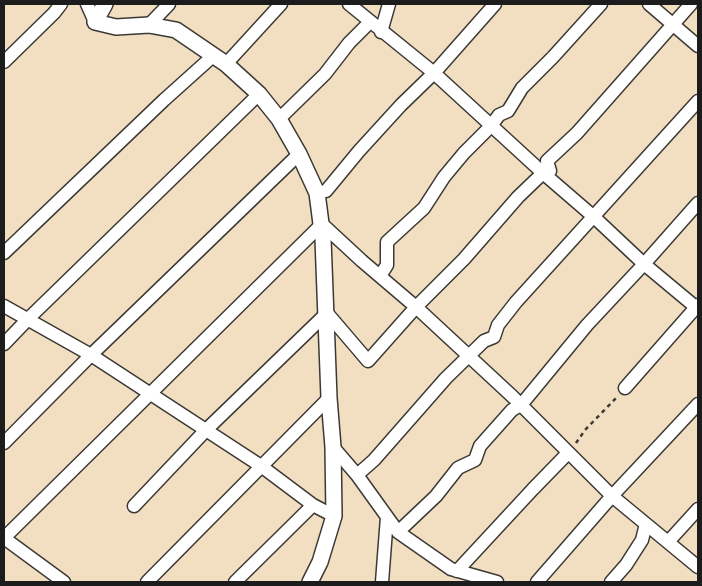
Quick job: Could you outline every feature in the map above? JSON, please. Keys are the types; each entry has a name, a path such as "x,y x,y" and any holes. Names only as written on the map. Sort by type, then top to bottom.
{"street":[{"path":"4,62 61,4"},
{"path":"88,4 95,22"},
{"path":"95,22 105,4"},
{"path":"149,25 169,4"},
{"path":"226,64 281,4"},
{"path":"349,4 381,32 434,73 644,264 698,307 625,388"},
{"path":"381,32 390,4"},
{"path":"317,194 326,192 358,151 434,73 495,4"},
{"path":"380,276 387,265 387,242 424,208 444,177 464,152 491,126 499,115 508,111 522,88 553,58 601,4"},
{"path":"649,4 698,46"},
{"path":"326,313 368,361 416,307 464,260 504,212 543,173 550,171 547,161 577,133 691,4"},
{"path":"95,22 116,27 149,25 176,30 226,64 259,94 279,118 299,154 317,194 322,224 329,398 333,447 334,516 320,562 310,582"},
{"path":"279,118 325,74 370,22"},
{"path":"4,254 164,100 213,56"},
{"path":"4,344 259,94"},
{"path":"357,476 380,453 446,378 470,357 484,341 494,337 498,326 516,302 698,101"},
{"path":"4,443 299,154"},
{"path":"398,532 436,496 458,468 475,460 480,446 512,410 521,405 587,325 698,203"},
{"path":"322,224 470,357 612,496 698,567"},
{"path":"64,582 4,538 322,224"},
{"path":"4,306 91,356 150,393 262,466 313,505 334,516"},
{"path":"134,506 206,430 326,313"},
{"path":"147,582 329,398"},
{"path":"537,582 612,496 698,404"},
{"path":"333,447 398,532 454,570 497,582"},
{"path":"449,582 454,570 568,453"},
{"path":"235,582 313,505"},
{"path":"668,542 698,509"},
{"path":"382,582 387,517"},
{"path":"611,582 626,565 642,540 646,524"}],"path":[{"path":"568,453 585,430 625,388"}]}
